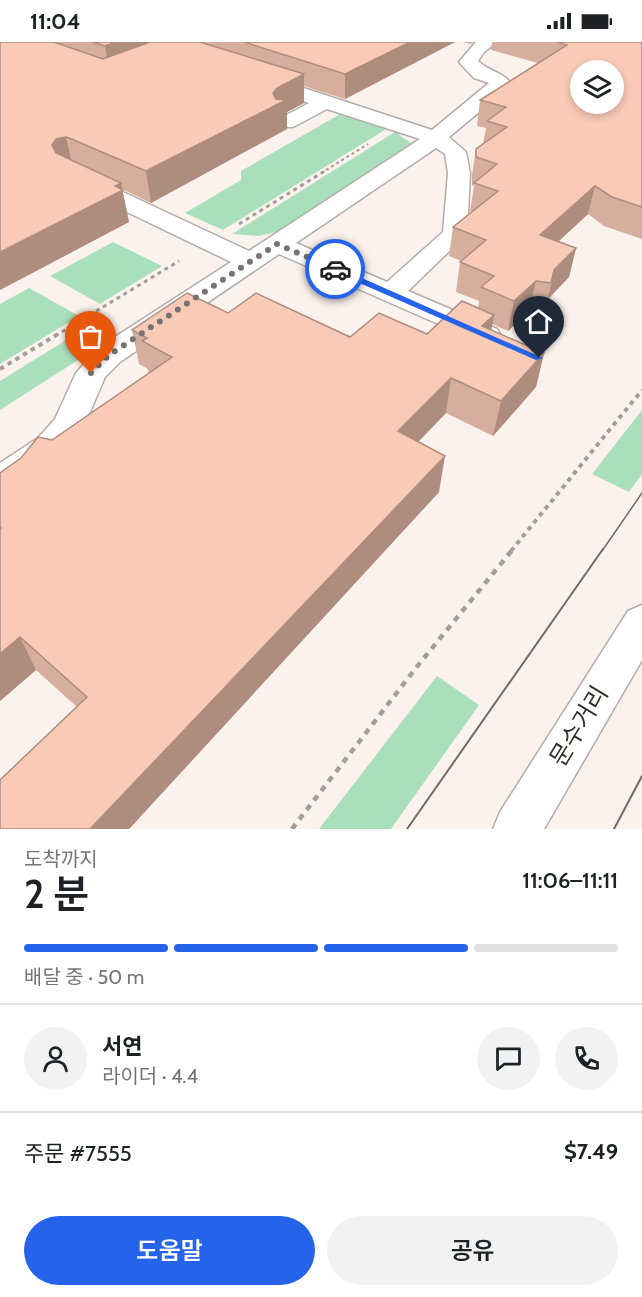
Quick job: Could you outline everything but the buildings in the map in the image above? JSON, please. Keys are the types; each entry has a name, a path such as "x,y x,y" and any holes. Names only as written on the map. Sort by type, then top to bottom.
{"street":[{"path":"0,480 50,446 69,425 91,373 109,355 437,138 494,90 500,81 481,74 468,62 478,48 488,42"},
{"path":"240,73 437,138 455,152 459,173 455,234 390,293"},
{"path":"286,123 325,102"},
{"path":"72,177 249,261"},
{"path":"277,244 507,344"},
{"name":"문수거리","path":"517,829 635,648"}],"path":[{"path":"292,829 415,669 642,390"}],"green space":[{"path":"342,113 388,128 223,230 185,213 241,180 241,171"},
{"path":"395,132 414,145 285,230 259,236 232,234"},
{"path":"113,242 162,266 100,304 50,276"},
{"path":"29,288 79,316 0,364 0,304"},
{"path":"92,324 114,337 0,410 0,381"},
{"path":"642,410 642,474 629,492 592,474"},
{"path":"437,676 479,705 391,829 319,829"}],"tram line":[{"path":"602,551 642,493"},
{"path":"407,829 603,549"},
{"path":"614,829 642,776"}],"way so far":[{"path":"91,373 109,355 277,244 335,269"}],"route":[{"path":"335,269 539,358"}]}
